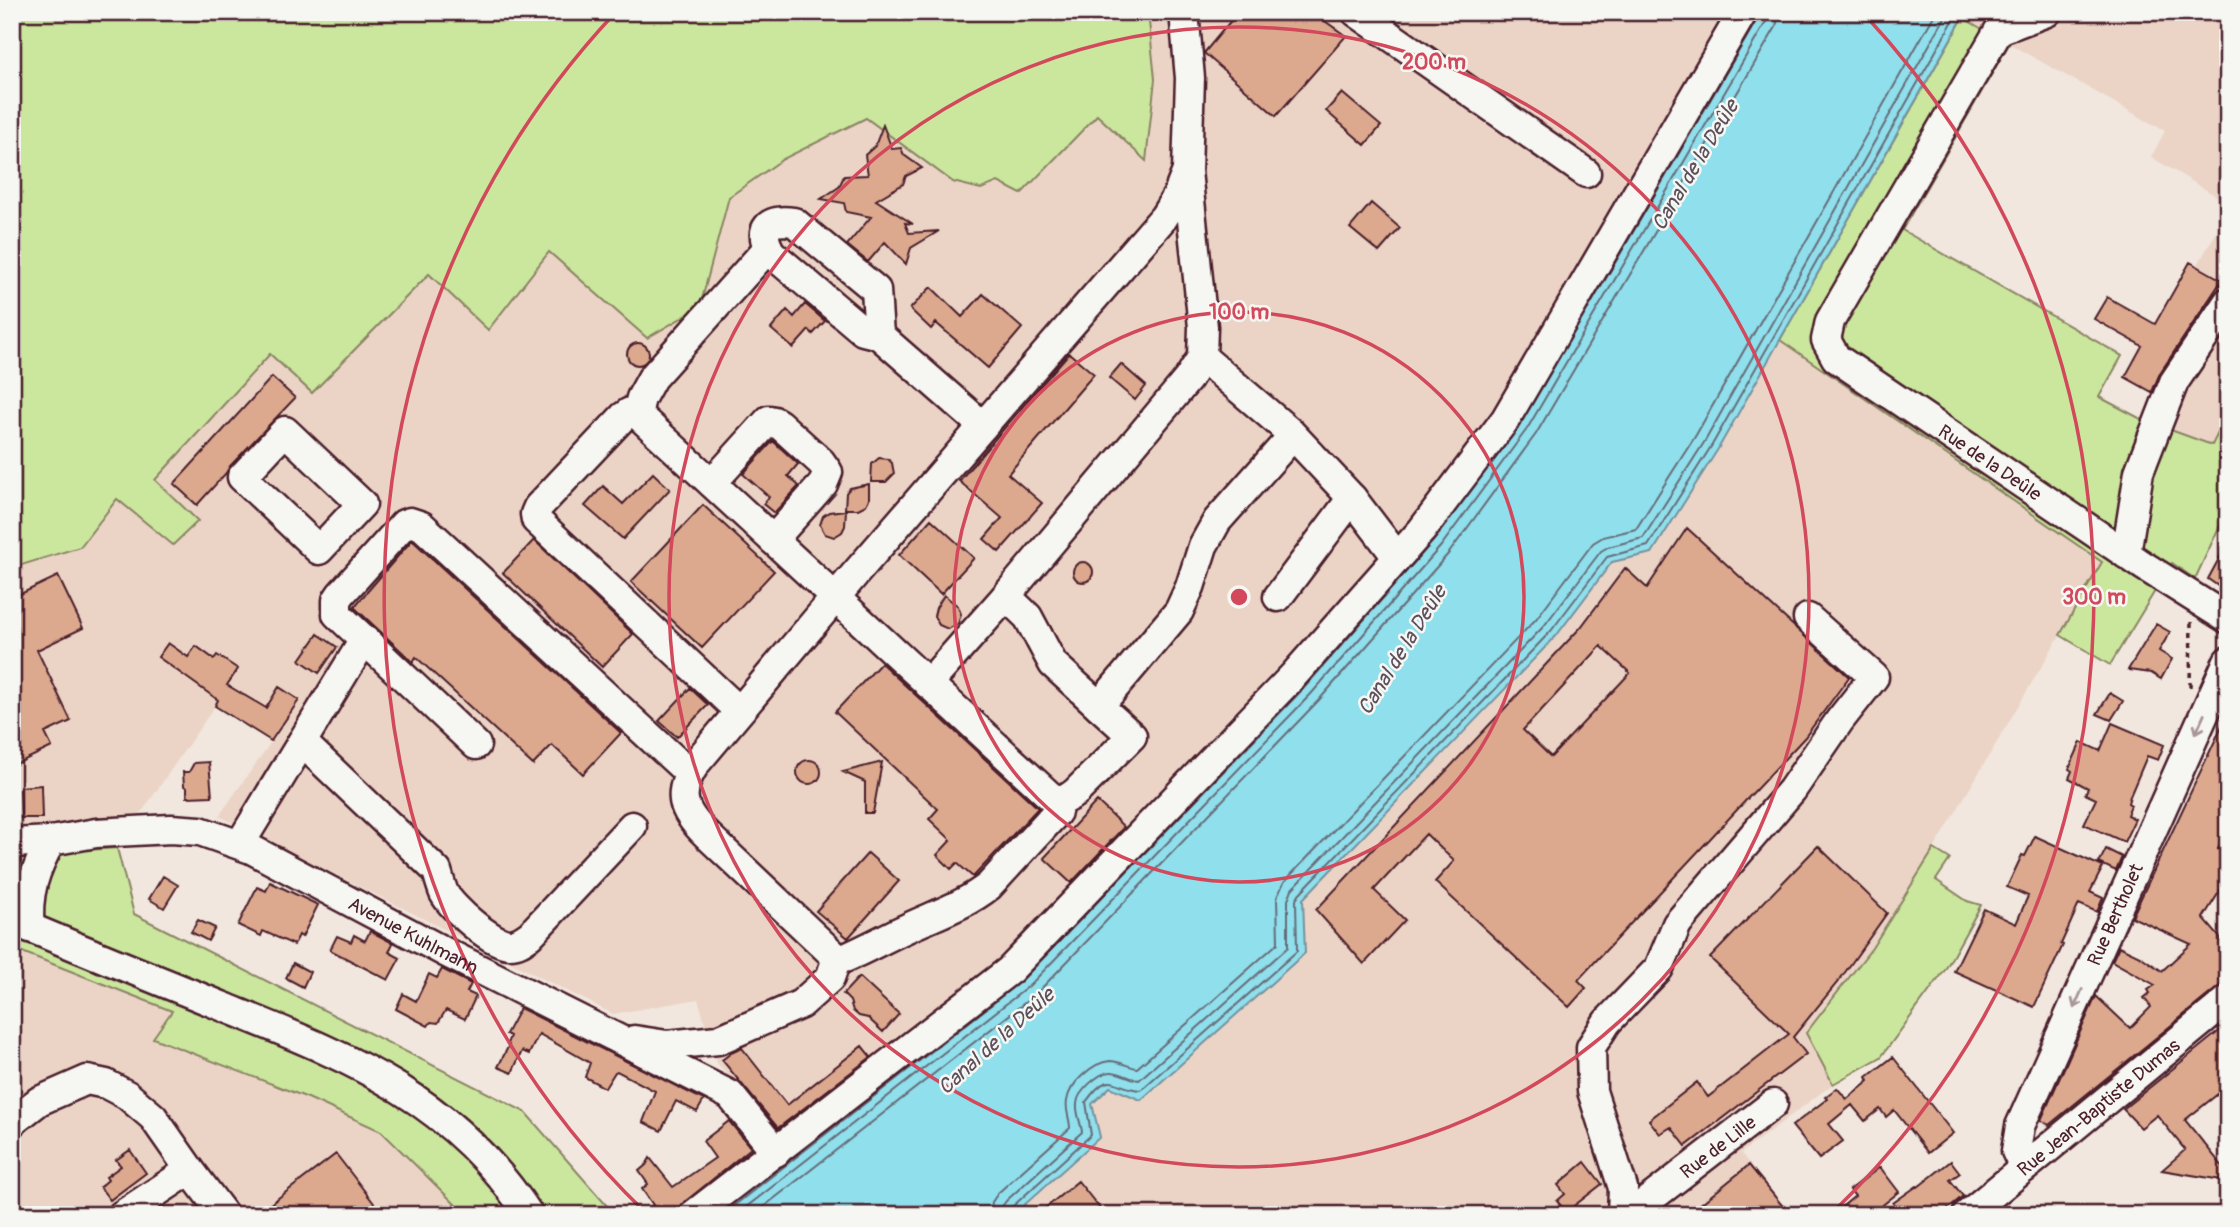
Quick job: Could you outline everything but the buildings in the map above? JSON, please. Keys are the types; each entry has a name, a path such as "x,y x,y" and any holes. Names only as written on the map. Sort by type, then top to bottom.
{"street":[{"path":"928,684 1006,596 1188,379 1202,357 1200,292 1187,171 1189,78 1184,12"},
{"path":"1356,12 1587,173"},
{"path":"693,1215 1010,970 1293,676 1422,530 1505,421 1743,12"},
{"name":"Rue de la Deûle","path":"2047,12 1999,30 1830,321 1826,340 1836,358 2135,560 2228,619"},
{"path":"1059,799 1057,812 979,894 845,958 838,958 692,821 683,806 685,783 689,774 739,711 1164,217 1177,196 1187,171"},
{"path":"879,335 876,290 794,222 781,220 764,232 764,241 771,253 863,331 879,335 983,426"},
{"path":"637,414 640,398 653,379 768,248"},
{"path":"2135,560 2139,472 2174,382 2228,302"},
{"path":"1202,357 1292,433 1352,498 1397,557"},
{"path":"739,711 536,520 538,507 623,416 630,412 637,414 1051,797 1069,798 1132,736 1053,664 1028,617 1006,596"},
{"path":"712,483 768,421 779,424 821,462 828,472 823,484 773,540"},
{"path":"1099,706 1179,611 1203,546 1217,521 1289,440"},
{"path":"1278,597 1352,498"},
{"path":"362,504 395,535"},
{"path":"475,745 337,614 337,600 404,524 410,522 422,526 689,774"},
{"path":"1622,1215 1623,1188 1592,1091 1591,1047 1607,1022 1659,968 1677,924 1792,790 1874,677 1808,618"},
{"path":"240,844 364,640"},
{"name":"Rue Bertholet","path":"2024,1168 2016,1151 2021,1126 2228,661"},
{"path":"302,742 436,871 450,902 490,938 500,943 519,943 530,935 632,826"},
{"name":"Avenue Kuhlmann","path":"12,843 51,841 96,833 171,829 200,831 240,844 444,952 730,1095 776,1152"},
{"path":"51,841 42,857 21,924 315,1044 385,1078 423,1103 464,1137 506,1183 529,1215"},
{"path":"444,952 467,917"},
{"path":"617,1038 667,1045 718,1040 801,1004 830,978 838,958"},
{"name":"Rue Jean-Baptiste Dumas","path":"1967,1215 2228,1000"},
{"path":"12,1122 39,1101 87,1080 106,1084 127,1095 153,1117 224,1215"},
{"name":"Rue de Lille","path":"1629,1215 1773,1104"},
{"path":"122,1215 190,1170"}],"path":[{"path":"2190,691 2191,595"}],"shaded area":[{"path":"1148,12 1727,12 1611,220 1518,374 1461,461 1389,547 1006,953 777,1138 717,1063 698,999 613,1014 219,816 271,742 215,706 117,848 12,855 12,568 80,547 117,499 173,544 155,480 271,354 312,392 430,274 549,252 700,307 729,197 783,159 866,118 953,182 998,182 1022,194 1097,115 1155,79"},
{"path":"1967,12 2228,12 2228,203 2151,157 2165,131 1963,18"},
{"path":"2228,212 2228,413 2212,445 2143,420 2221,280 2197,266"},
{"path":"1780,340 2103,562 1934,849 1872,948 1806,1033 1833,1084 1741,1153 1790,1215 1013,1215 1100,1137 1092,1104 1110,1087 1141,1100 1303,899 1556,636 1612,562 1652,553 1718,449"},
{"path":"12,948 173,1011 153,1038 308,1098 381,1131 466,1215 12,1215"}],"green space":[{"path":"12,12 1148,12 1155,79 1146,161 1097,115 1021,194 998,182 981,189 953,182 866,118 783,159 729,197 700,307 647,338 549,252 488,330 429,274 312,393 270,354 155,480 198,521 173,545 117,499 80,547 12,568"},
{"path":"1963,18 2009,44 1902,230 2122,356 2099,397 2143,420 2212,445 2228,413 2228,508 2195,579 2172,563 2110,665 2060,635 2102,562 1780,340"},
{"path":"117,848 134,914 525,1112 615,1215 466,1215 381,1131 308,1098 153,1038 172,1011 12,948 12,855"},
{"path":"1934,849 1950,859 1936,880 1967,901 1981,905 1945,970 1881,1057 1833,1084 1806,1033 1872,948"}],"water":[{"name":"Canal de la Deûle","path":"1754,12 1966,12 1718,449 1652,553 1612,562 1556,636 1303,899 1305,953 1141,1100 1110,1087 1092,1104 1100,1137 1013,1215 710,1215 1018,974 1429,535"}]}
